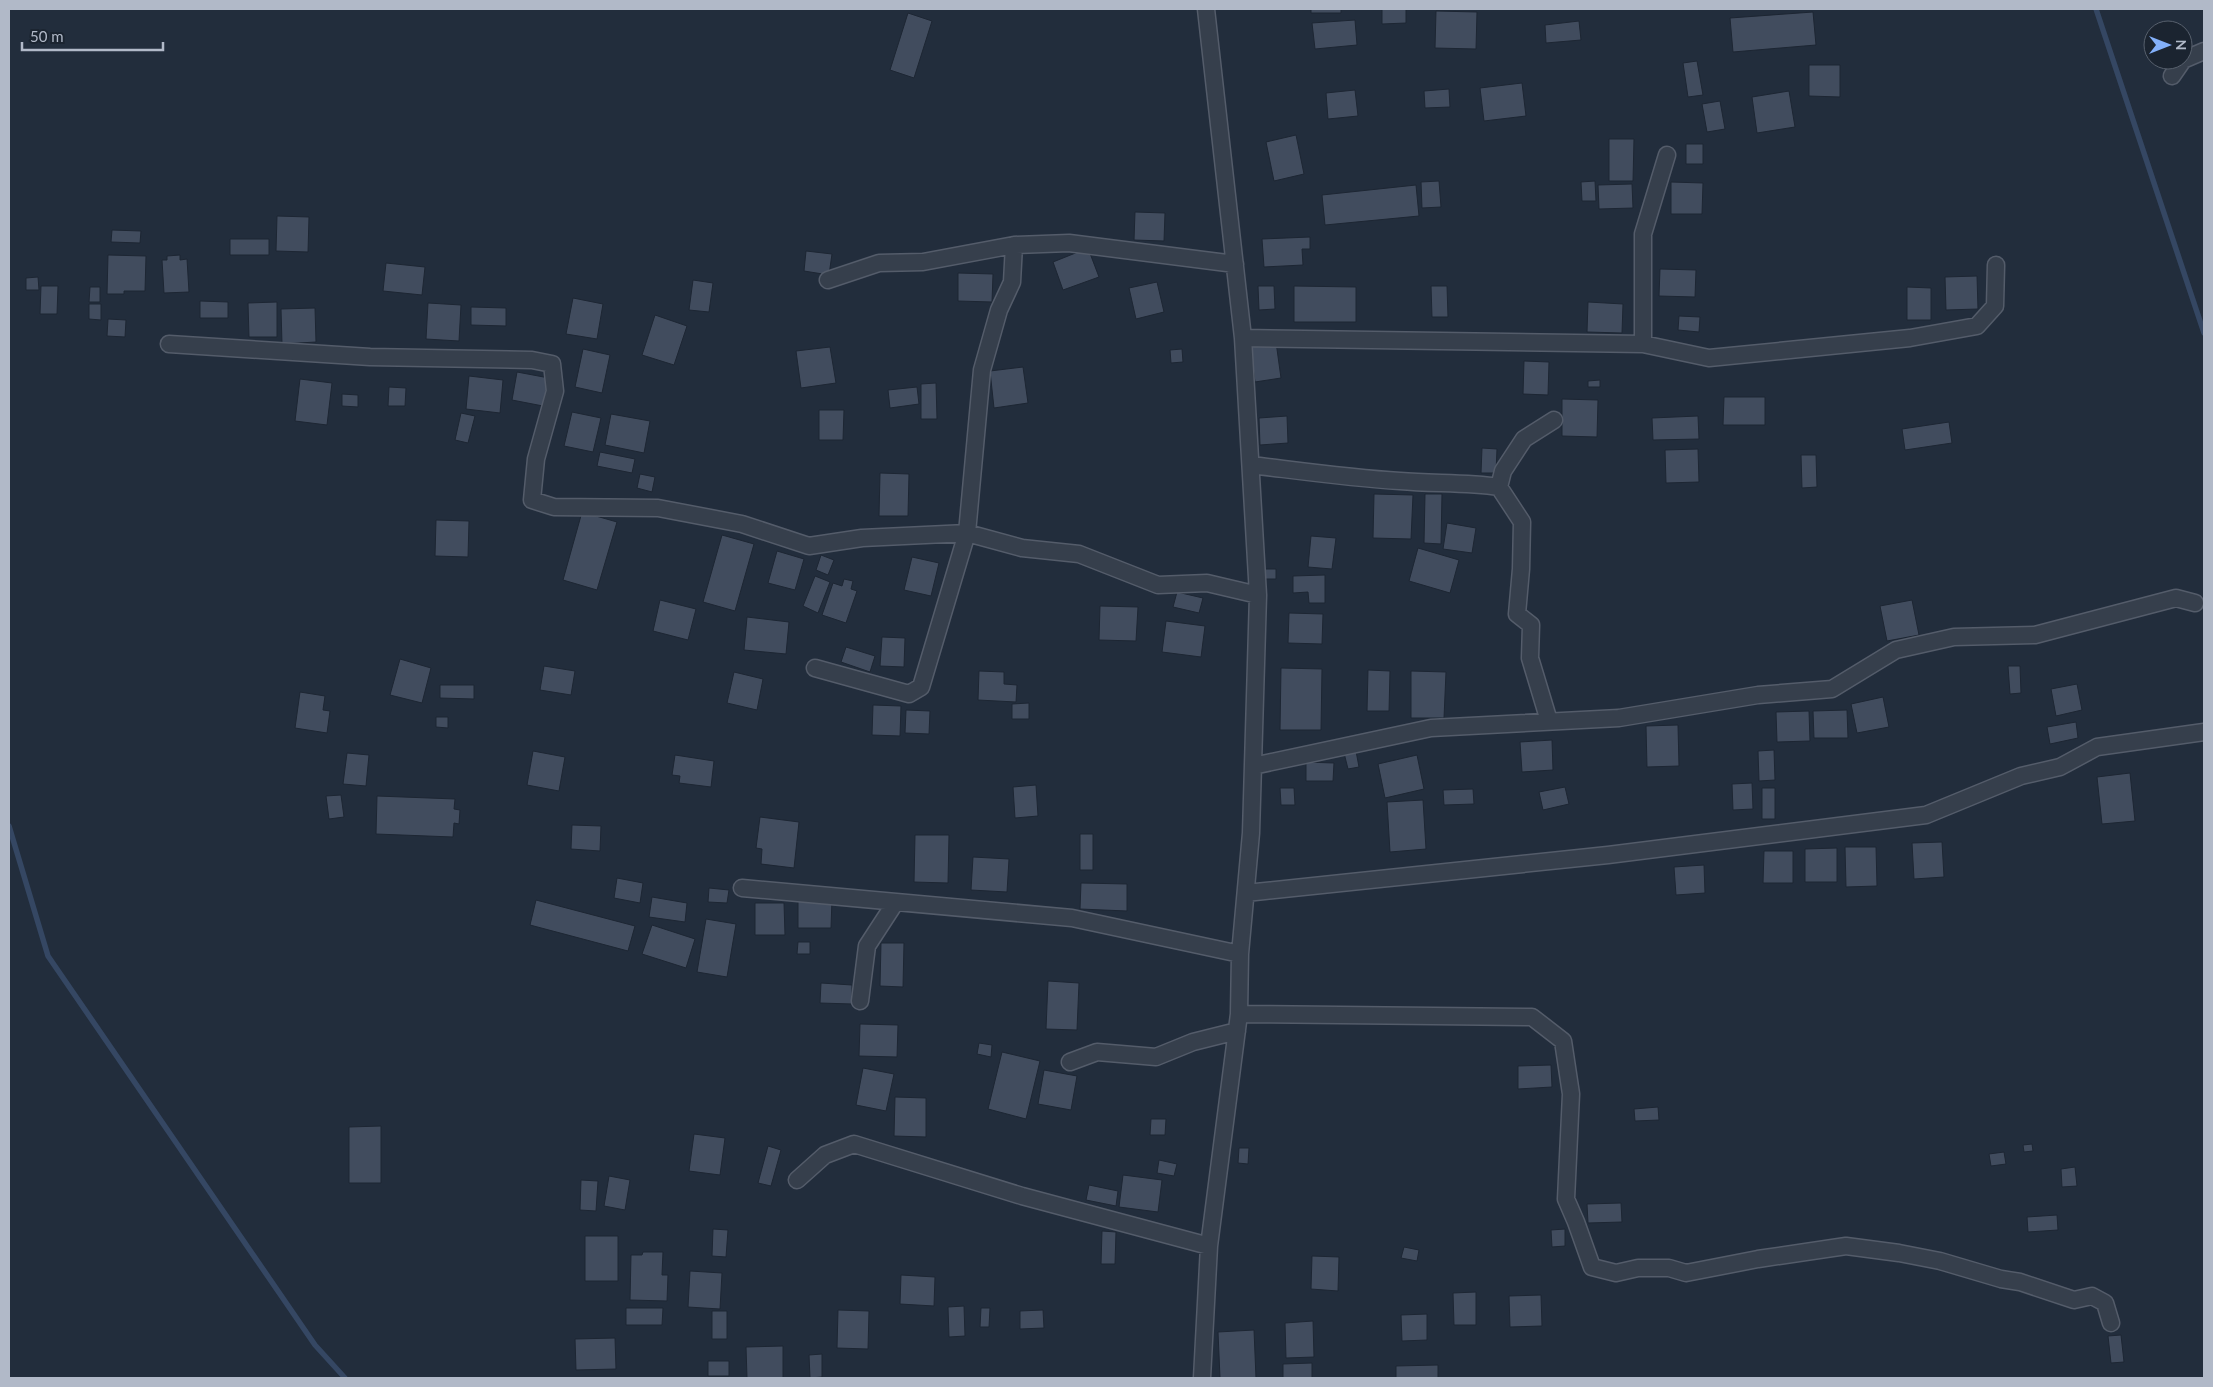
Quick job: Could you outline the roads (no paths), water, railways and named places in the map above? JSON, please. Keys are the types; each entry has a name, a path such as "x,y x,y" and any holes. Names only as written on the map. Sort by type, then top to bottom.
{"street":[{"path":"1202,1378 1210,1246 1239,1014 1240,954 1252,833 1258,595 1243,338 1206,9"},
{"path":"2172,76 2176,70"},
{"path":"1643,344 1643,234 1666,155"},
{"path":"828,280 879,263 923,262 1014,245 1069,243 1235,264"},
{"path":"816,668 909,694 921,688 967,534 982,370 999,310 1012,282 1014,245"},
{"path":"1243,338 1643,344 1710,358 1910,338 1977,326 1995,306 1996,266"},
{"path":"169,344 370,357 532,360 552,364 555,391 536,459 532,500 554,506 658,508 742,524 808,546 862,538 967,534 1022,548 1079,554 1158,585 1207,583 1258,595"},
{"path":"1549,721 1530,658 1531,625 1516,614 1521,570 1522,522 1499,487 1503,471 1524,439 1554,420"},
{"path":"1251,465 1376,480 1442,485 1469,483 1499,487"},
{"path":"1253,766 1431,728 1619,718 1758,695 1832,689 1896,650 1954,637 2035,635 2176,598 2195,603"},
{"path":"1246,892 1608,855 1926,815 2021,776 2060,767 2097,747 2204,732"},
{"path":"742,888 1072,918 1240,954"},
{"path":"860,1002 867,946 895,902"},
{"path":"1239,1014 1532,1017 1563,1041 1571,1094 1566,1199 1592,1267 1616,1273 1638,1268 1669,1268 1686,1273 1758,1259 1846,1246 1899,1252 1940,1261 2001,1279 2020,1282 2074,1300 2092,1296 2105,1303 2111,1323"},
{"path":"1070,1062 1097,1052 1156,1056 1193,1042 1237,1031"},
{"path":"797,1180 825,1156 854,1144 1022,1196 1210,1246"}],"waterway":[{"path":"2096,9 2204,333"},
{"path":"9,826 48,956 315,1345 345,1378"}]}
